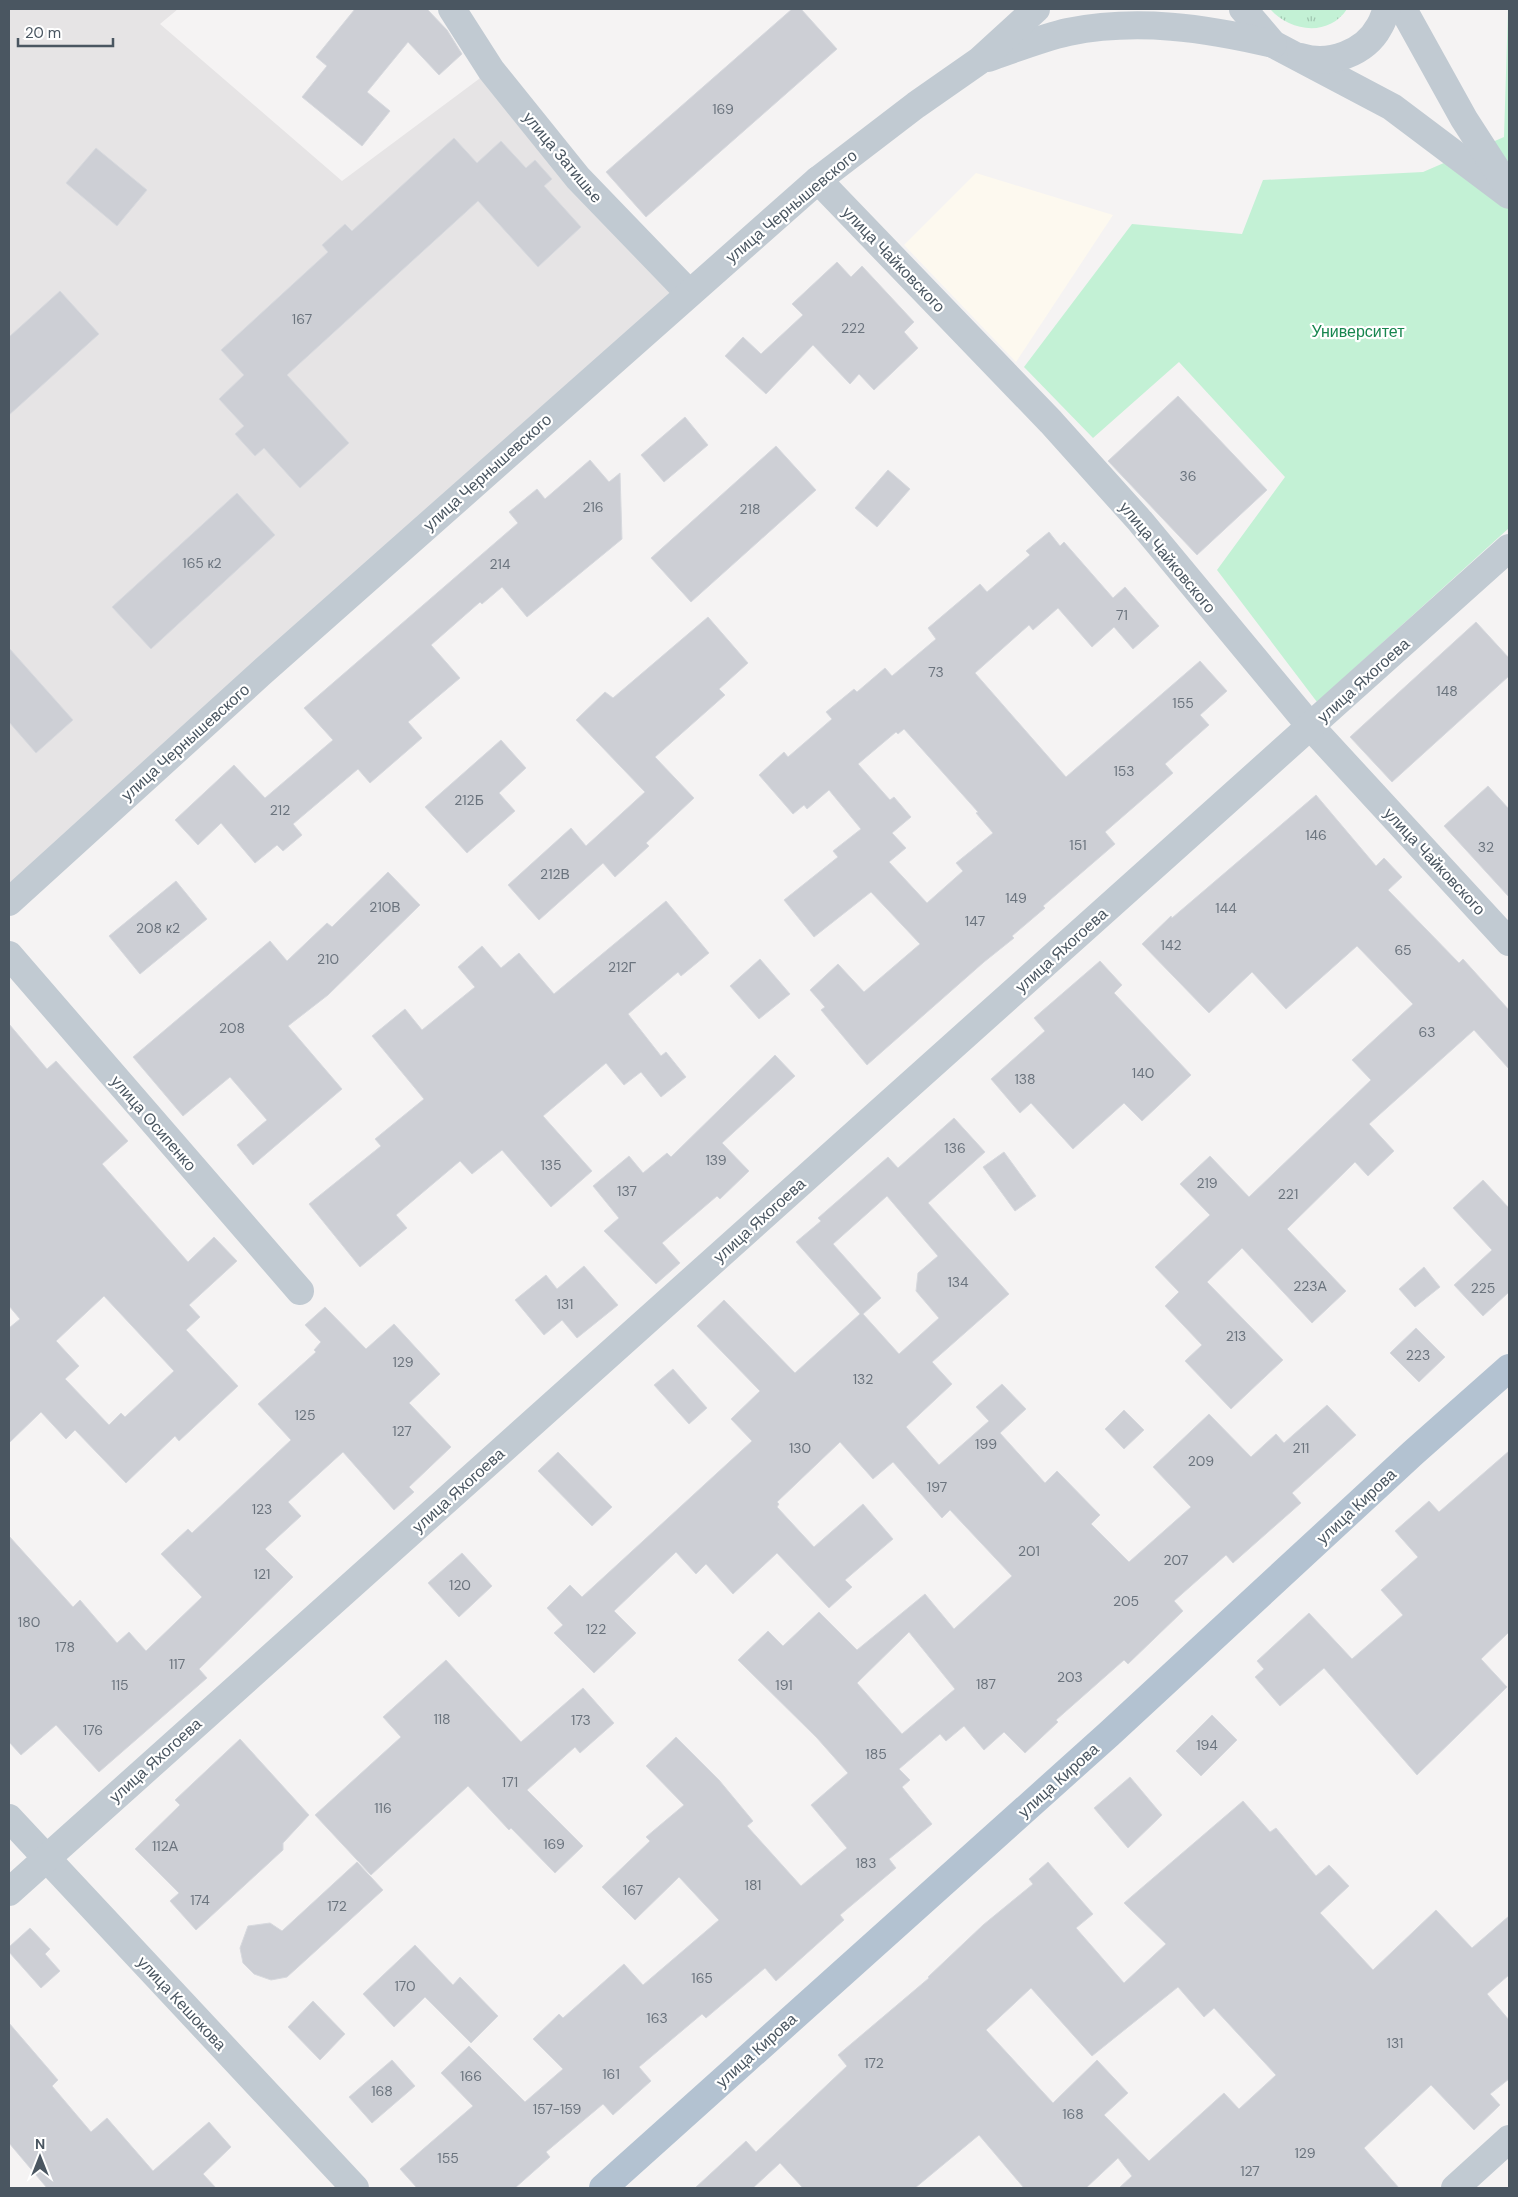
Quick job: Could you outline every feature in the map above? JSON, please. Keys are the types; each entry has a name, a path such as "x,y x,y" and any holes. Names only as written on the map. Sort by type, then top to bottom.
{"main road":[{"name":"улица Кирова","path":"603,2188 1093,1749 1406,1460 1509,1368"}],"street":[{"name":"улица Затишье","path":"452,9 491,70 578,178 689,293"},
{"path":"979,60 1036,9"},
{"path":"1243,9 1281,49 1392,107 1509,195"},
{"path":"979,60 1067,32 1112,26 1173,26 1231,34 1281,49 1308,60 1328,60 1346,55 1363,45 1379,28 1387,9"},
{"path":"1403,9 1464,119 1509,190"},
{"name":"улица Чернышевского","path":"9,902 260,673 818,180 916,105 979,60"},
{"name":"улица Чайковского","path":"818,180 1051,422 1140,522 1310,727 1509,942"},
{"name":"улица Яхогоева","path":"9,1892 1509,548"},
{"name":"улица Осипенко","path":"9,955 300,1291"},
{"name":"улица Кешокова","path":"9,1818 356,2188"},
{"path":"1455,2188 1509,2139"}],"shaded area":[{"path":"9,9 178,9 160,24 342,181 491,70 689,293 9,902"},
{"path":"976,173 1113,215 1016,362 904,245"}],"green space":[{"path":"1270,9 1347,9 1330,24 1309,28 1288,23"},
{"name":"Университет","path":"1508,9 1509,528 1317,702 1217,570 1285,477 1179,362 1093,438 1024,367 1132,224 1242,234 1263,180 1423,172 1504,137"}],"building":[{"path":"355,9 427,9 447,30 462,54 439,75 408,42 367,92 390,111 362,146 302,97 327,66 316,57"},
{"path":"792,9 801,9 837,49 646,217 606,172"},
{"path":"454,138 477,163 501,141 526,168 535,160 552,179 544,186 581,227 538,267 478,201 287,375 349,443 300,488 264,448 255,456 235,434 244,426 219,399 244,375 221,350 328,252 322,245 345,224 352,231"},
{"path":"96,148 147,190 117,226 66,183"},
{"path":"837,262 851,277 862,266 914,322 904,332 918,348 874,390 859,374 850,384 813,345 766,394 725,356 743,337 761,354 803,315 792,304"},
{"path":"60,291 99,334 9,415 9,337"},
{"path":"1178,396 1267,490 1197,555 1108,461"},
{"path":"685,417 708,445 664,482 641,455"},
{"path":"776,446 816,490 691,602 651,558"},
{"path":"590,460 609,482 620,473 622,539 527,617 502,587 482,604 480,602 431,645 460,678 408,722 422,738 370,783 358,769 293,824 302,835 283,851 277,845 255,863 221,823 198,845 175,820 234,765 265,798 333,740 304,708 518,523 509,512 537,489 545,499"},
{"path":"888,470 910,489 877,527 855,508"},
{"path":"237,493 275,535 151,649 112,607"},
{"path":"1049,532 1060,546 1064,542 1113,598 1125,587 1159,626 1133,649 1114,627 1092,647 1058,608 1033,630 1029,625 975,673 1066,777 1200,661 1227,691 1200,715 1209,725 1165,764 1173,773 1105,832 1115,844 1043,906 1045,908 1012,936 1014,938 867,1065 821,1010 825,1007 810,990 838,964 864,992 920,944 871,892 814,937 784,900 838,857 833,851 861,829 829,790 807,809 804,805 793,814 759,775 784,752 788,757 832,719 826,712 854,689 857,692 885,668 892,676 936,639 928,628 980,584 987,592 1030,555 1026,551","holes":["904,729 978,812 976,813 993,833 956,863 963,871 927,903 889,862 906,848 892,833 911,817 894,797 890,800 858,764 896,732 898,734"]},
{"path":"708,617 748,663 719,689 725,695 655,757 694,798 646,843 649,846 615,877 603,863 539,920 508,885 571,828 586,846 645,792 576,720 605,692 613,698"},
{"path":"1476,622 1509,658 1509,676 1392,782 1350,737"},
{"path":"9,648 73,720 36,753 9,722"},
{"path":"501,740 526,768 499,793 515,811 467,853 425,807"},
{"path":"1488,786 1509,809 1509,897 1444,826"},
{"path":"1316,795 1376,866 1384,858 1402,877 1388,890 1459,963 1463,959 1509,1010 1509,1069 1474,1030 1369,1124 1394,1151 1368,1176 1355,1162 1287,1229 1346,1291 1312,1323 1242,1248 1207,1282 1283,1360 1231,1409 1185,1361 1202,1345 1165,1306 1179,1292 1155,1267 1210,1215 1180,1184 1210,1156 1249,1197 1371,1080 1352,1060 1413,1004 1357,946 1286,1009 1252,972 1209,1013 1142,944 1171,916 1172,918"},
{"path":"388,872 420,905 328,995 288,1026 342,1089 253,1165 237,1145 267,1120 230,1077 183,1116 133,1057 270,941 287,961 327,923 332,927"},
{"path":"176,881 207,919 140,974 109,936"},
{"path":"666,901 709,953 681,976 678,972 628,1014 661,1056 666,1052 686,1077 661,1097 641,1072 624,1085 606,1063 543,1116 592,1171 551,1207 502,1150 472,1174 460,1161 396,1215 407,1228 360,1267 309,1204 381,1146 375,1139 424,1099 372,1036 405,1009 422,1030 475,987 458,967 482,946 501,968 519,953 554,994"},
{"path":"760,959 790,994 759,1019 730,986"},
{"path":"1100,961 1122,985 1114,993 1191,1075 1142,1121 1124,1103 1073,1149 1031,1103 1020,1113 991,1079 1045,1031 1034,1018"},
{"path":"9,1024 47,1069 56,1061 128,1141 102,1164 188,1262 214,1237 237,1261 189,1305 200,1317 186,1330 238,1386 179,1441 175,1436 126,1483 75,1430 66,1439 41,1412 9,1443 9,1328 20,1319 9,1306","holes":["104,1296 174,1371 125,1417 121,1413 109,1425 65,1379 79,1366 56,1341"]},
{"path":"775,1055 795,1076 722,1143 749,1171 720,1199 717,1196 662,1243 680,1263 656,1284 604,1231 619,1218 593,1186 629,1156 643,1173 667,1153 671,1157"},
{"path":"954,1118 985,1152 928,1203 1009,1294 932,1362 952,1384 906,1427 939,1465 989,1421 976,1407 1002,1384 1026,1409 1000,1433 1045,1483 1057,1471 1100,1515 1091,1524 1129,1562 1191,1507 1153,1467 1209,1414 1251,1457 1276,1434 1284,1443 1327,1405 1356,1435 1292,1493 1301,1503 1233,1563 1226,1555 1174,1601 1183,1611 1128,1664 1124,1660 1056,1720 1058,1722 1025,1753 1004,1732 984,1750 964,1726 946,1741 940,1734 899,1769 910,1780 902,1787 932,1824 889,1859 896,1868 840,1915 844,1920 776,1981 765,1968 706,2018 702,2014 639,2067 651,2081 613,2115 603,2104 546,2152 550,2157 515,2188 417,2188 400,2169 473,2106 441,2073 469,2046 525,2102 563,2069 533,2039 559,2014 563,2018 624,1964 643,1985 719,1920 679,1877 635,1920 602,1887 650,1841 646,1837 684,1805 646,1766 676,1737 719,1780 753,1821 747,1826 801,1886 847,1848 811,1805 848,1773 817,1738 738,1660 768,1631 783,1646 819,1612 857,1650 925,1594 954,1629 1012,1576 950,1510 942,1518 893,1462 873,1479 840,1442 777,1502 779,1504 777,1507 814,1547 863,1504 893,1539 845,1580 852,1587 829,1608 777,1553 733,1594 706,1564 696,1574 676,1552 614,1611 636,1633 594,1673 554,1633 563,1625 547,1608 570,1585 582,1597 752,1441 731,1419 760,1391 697,1326 724,1300 795,1373 860,1314 796,1242 821,1221 818,1218 888,1157 898,1168","holes":["887,1196 938,1256 918,1273 916,1291 939,1318 899,1354 863,1314 881,1298 833,1244","909,1632 955,1689 902,1734 857,1683"]},
{"path":"1004,1152 1036,1196 1015,1211 983,1167"},
{"path":"1483,1180 1509,1208 1509,1292 1483,1316 1454,1285 1492,1250 1453,1208"},
{"path":"584,1266 618,1305 577,1338 562,1320 544,1335 515,1300 546,1275 557,1289"},
{"path":"1424,1267 1440,1287 1415,1307 1399,1289"},
{"path":"325,1307 366,1349 394,1324 440,1374 409,1403 451,1447 409,1487 414,1492 394,1510 343,1452 288,1502 301,1516 265,1549 293,1577 199,1669 207,1678 99,1772 56,1725 21,1755 9,1742 9,1536 73,1607 80,1600 117,1643 129,1632 146,1651 202,1597 161,1554 188,1529 192,1533 291,1440 258,1404 316,1352 314,1350 321,1342 305,1325"},
{"path":"1416,1328 1445,1357 1419,1382 1390,1353"},
{"path":"673,1369 707,1408 689,1424 654,1385"},
{"path":"1124,1410 1144,1430 1124,1449 1105,1429"},
{"path":"1509,1451 1509,1632 1481,1659 1507,1687 1417,1775 1324,1668 1280,1706 1255,1677 1264,1669 1257,1661 1309,1613 1352,1659 1403,1615 1381,1590 1418,1557 1395,1531 1429,1501 1439,1512"},
{"path":"558,1452 612,1507 592,1526 538,1471"},
{"path":"462,1553 492,1586 459,1617 428,1583"},
{"path":"446,1660 521,1742 583,1688 614,1723 580,1753 575,1747 527,1790 583,1846 555,1873 511,1828 509,1830 468,1786 371,1875 315,1815 401,1737 383,1717"},
{"path":"1212,1715 1237,1740 1201,1776 1176,1751"},
{"path":"240,1739 309,1815 283,1843 283,1850 196,1930 170,1901 179,1893 135,1849 180,1805 175,1800"},
{"path":"1130,1777 1162,1815 1128,1848 1094,1808"},
{"path":"1243,1801 1270,1832 1276,1828 1316,1876 1329,1865 1349,1886 1320,1913 1373,1970 1436,1910 1472,1948 1509,1916 1509,1975 1487,1994 1509,2020 1509,2079 1490,2094 1500,2105 1474,2130 1431,2085 1364,2148 1399,2188 1119,2188 1132,2176 1118,2158 1086,2188 1024,2188 979,2135 915,2188 803,2188 780,2163 753,2188 695,2188 746,2141 756,2152 847,2066 838,2055 929,1978 983,1925 1033,1884 1029,1879 1048,1862 1093,1914 1076,1928 1124,1983 1166,1944 1124,1903","holes":["1178,1987 1204,2017 1214,2008 1276,2075 1239,2109 1224,2093 1149,2161 1104,2115 1128,2093 1097,2060 1053,2103 986,2030 1031,1988 1092,2056"]},
{"path":"357,1862 383,1890 287,1977 271,1980 254,1974 243,1963 240,1948 248,1926 270,1923 282,1931"},
{"path":"30,1928 50,1949 45,1954 60,1971 41,1988 9,1952 9,1947"},
{"path":"415,1945 453,1985 460,1977 498,2016 471,2043 425,1997 394,2027 363,1994"},
{"path":"313,2001 345,2034 320,2060 288,2027"},
{"path":"9,2023 58,2080 52,2086 91,2132 107,2118 153,2171 209,2122 231,2147 203,2174 216,2188 47,2188 9,2143"},
{"path":"392,2060 415,2086 372,2123 349,2097"}]}
